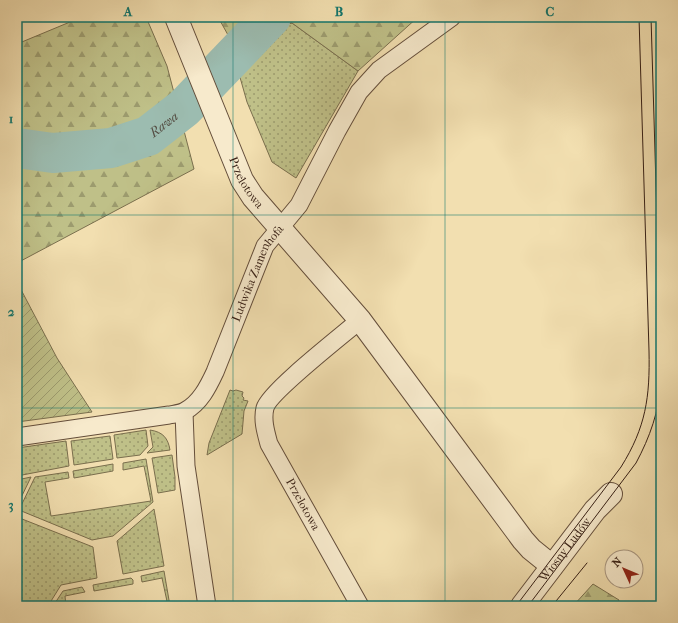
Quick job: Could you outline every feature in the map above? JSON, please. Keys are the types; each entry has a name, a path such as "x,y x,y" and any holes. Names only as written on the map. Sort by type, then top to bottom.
{"street":[{"name":"Przelotowa","path":"176,17 213,110 246,186 253,197 360,320 531,549 552,566"},
{"name":"Ludwika Zamenhofa","path":"17,437 184,412 200,399 208,388 216,372 265,246 299,205 359,92 379,70 452,17"},
{"name":"Przelotowa","path":"360,320 282,386 265,407 264,424 269,444 360,606"},
{"path":"184,412 186,466 207,606"},
{"name":"Wiosny Ludów","path":"522,606 595,510 611,494"}],"green space":[{"path":"82,17 146,17 167,66 194,169 17,263 17,44"},
{"path":"218,17 418,17 358,71 292,23 228,35"},
{"path":"292,23 358,71 296,178 272,162 247,102 228,35"},
{"path":"17,282 57,358 92,412 17,422"},
{"path":"230,390 243,392 243,400 248,401 244,411 242,434 207,455 209,443"},
{"path":"146,430 148,446 140,455 117,458 114,435"},
{"path":"150,430 158,432 164,436 168,442 170,450 147,453 153,447"},
{"path":"110,436 113,459 74,465 71,441"},
{"path":"66,441 69,466 17,476 17,448"},
{"path":"172,455 175,490 158,493 152,458"},
{"path":"146,459 153,502 113,536 92,540 19,510 35,477 68,472 69,478 45,482 51,516 151,501 144,466 123,470 123,463"},
{"path":"113,464 113,471 74,478 73,471"},
{"path":"31,477 17,506 17,480"},
{"path":"154,509 164,566 123,574 117,541"},
{"path":"17,517 93,547 97,578 61,585 48,606 17,606"},
{"path":"164,571 170,606 168,606 162,578 142,582 141,576"},
{"path":"131,578 133,580 133,584 94,591 93,585"},
{"path":"593,584 619,600 617,606 573,606"},
{"path":"82,587 85,592 65,596 66,606 53,606 63,591"}],"waterway":[{"name":"Rawa","path":"17,148 53,153 111,148 148,136 184,108 271,17"}],"tram line":[{"path":"516,606 621,467 636,438 645,411 649,383 649,351 639,17"},
{"path":"651,17 661,355"},
{"path":"528,606 636,463 653,424 661,383"},
{"path":"552,606 587,563"}]}
